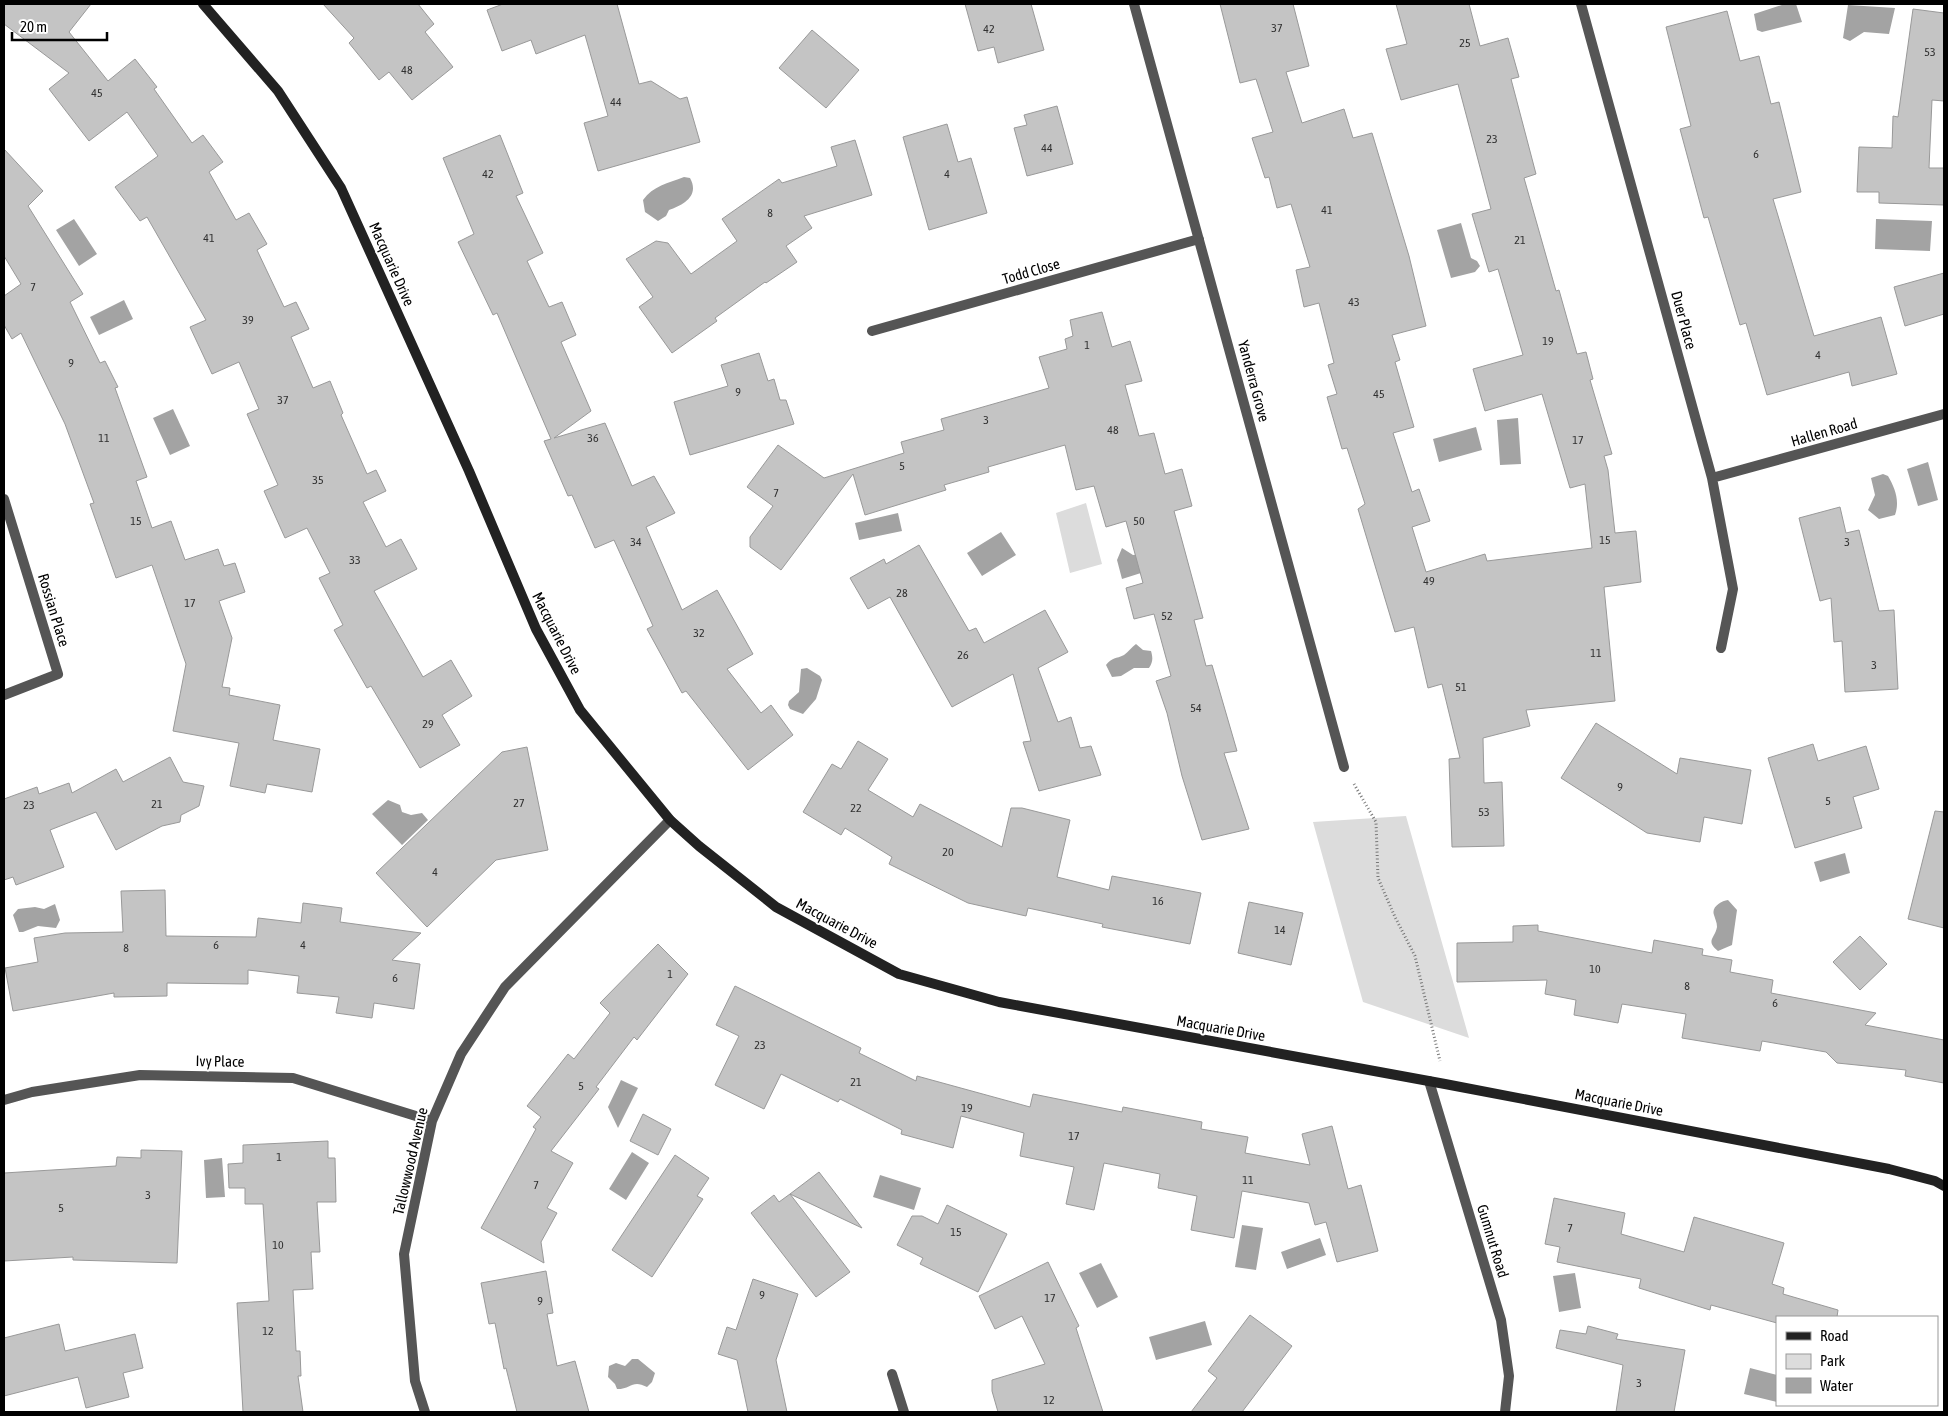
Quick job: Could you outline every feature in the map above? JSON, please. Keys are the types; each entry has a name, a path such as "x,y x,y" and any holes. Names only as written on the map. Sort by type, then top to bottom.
{"main road":[{"name":"Macquarie Drive","path":"203,4 278,91 341,188 469,471 536,629 580,710 670,820 699,846 776,907 899,974 999,1002 1445,1084 1889,1169 1936,1181 1944,1186"}],"street":[{"name":"Yanderra Grove","path":"1134,4 1344,767"},
{"name":"Duer Place","path":"1581,4 1712,478 1732,589 1721,648"},
{"name":"Todd Close","path":"872,331 1199,239"},
{"name":"Hallen Road","path":"1712,478 1944,414"},
{"name":"Rossian Place","path":"4,499 58,674 4,695"},
{"name":"Tallowwood Avenue","path":"424,1412 415,1381 404,1254 432,1121 461,1054 505,987 670,820"},
{"name":"Ivy Place","path":"4,1100 32,1092 140,1075 294,1078 432,1121"},
{"name":"Gumnut Road","path":"1429,1081 1501,1320 1509,1376 1505,1412"},
{"path":"892,1374 904,1412"}],"path":[{"path":"1344,767 1376,822 1378,878 1395,917 1416,956 1445,1084"}],"green space":[{"path":"1086,503 1102,564 1070,573 1056,513"},
{"path":"1406,816 1469,1038 1363,1002 1313,822"}],"water":[{"path":"1785,4 1796,4 1802,22 1762,32 1757,30 1754,14"},
{"path":"1848,5 1895,8 1889,34 1864,32 1850,41 1843,38"},
{"path":"684,177 690,178 693,184 693,190 688,199 669,210 666,216 658,221 645,212 643,200 651,191"},
{"path":"74,219 97,254 79,266 56,230"},
{"path":"1876,219 1932,221 1930,251 1875,249"},
{"path":"1461,223 1471,258 1477,261 1480,266 1475,272 1451,278 1437,230"},
{"path":"124,300 133,319 99,335 90,317"},
{"path":"173,409 190,446 170,455 153,418"},
{"path":"1518,418 1521,464 1500,465 1497,420"},
{"path":"1476,427 1482,450 1439,462 1433,439"},
{"path":"1928,462 1938,500 1918,506 1907,469"},
{"path":"1883,474 1888,476 1893,485 1897,505 1895,515 1879,519 1868,510 1875,495 1871,478"},
{"path":"898,513 902,531 859,540 855,523"},
{"path":"1001,532 1016,555 982,576 967,553"},
{"path":"1122,548 1133,555 1143,554 1163,566 1122,579 1117,560"},
{"path":"1136,644 1143,650 1151,651 1152,660 1149,668 1134,668 1121,676 1112,677 1106,665 1108,662 1124,655"},
{"path":"807,668 820,676 822,680 816,699 803,714 790,709 788,705 789,701 799,692 801,669"},
{"path":"388,800 400,805 402,812 411,815 422,813 428,820 402,845 372,814"},
{"path":"1845,853 1850,873 1820,882 1814,862"},
{"path":"1728,900 1737,910 1732,945 1718,951 1711,942 1717,927 1713,912 1720,903"},
{"path":"55,904 60,920 56,928 38,926 19,932 13,915 18,909 35,907 44,909"},
{"path":"621,1080 638,1088 618,1128 608,1107"},
{"path":"632,1152 649,1163 626,1200 609,1189"},
{"path":"222,1158 225,1197 206,1198 204,1160"},
{"path":"880,1175 921,1188 914,1210 873,1197"},
{"path":"1242,1225 1263,1228 1256,1270 1235,1267"},
{"path":"1320,1238 1326,1255 1287,1269 1281,1252"},
{"path":"1101,1263 1118,1297 1097,1308 1079,1273"},
{"path":"1575,1273 1581,1308 1559,1312 1553,1276"},
{"path":"1205,1321 1212,1345 1156,1360 1149,1337"},
{"path":"632,1359 638,1359 655,1373 652,1382 647,1387 635,1384 617,1389 608,1377 609,1366 616,1363 625,1366"},
{"path":"1750,1368 1776,1375 1776,1402 1744,1394"}],"building":[{"path":"4,4 91,4 69,32 108,81 135,59 157,87 154,89 192,143 203,135 223,162 209,172 236,220 249,213 267,244 257,250 284,307 296,302 309,329 291,337 313,388 330,381 343,413 341,415 367,474 376,470 386,491 363,502 386,547 401,539 417,569 374,591 423,677 451,660 472,696 442,715 460,745 420,768 371,686 367,688 334,630 343,625 319,578 330,573 307,528 285,538 264,491 278,485 247,414 259,409 239,362 212,374 190,327 206,320 147,217 140,221 115,187 158,156 127,112 89,141 49,89 69,73 4,24"},
{"path":"323,4 418,4 434,24 425,32 453,67 412,100 389,72 379,80 349,43 354,38"},
{"path":"503,4 617,4 639,84 651,81 680,99 687,97 700,142 598,171 584,123 608,116 585,35 536,54 531,40 502,51 487,10"},
{"path":"965,4 1031,4 1044,50 998,63 994,47 978,51"},
{"path":"1220,4 1293,4 1309,66 1286,72 1302,123 1344,109 1353,138 1372,133 1409,256 1426,326 1392,335 1400,360 1395,362 1414,427 1393,433 1412,492 1419,489 1430,521 1412,527 1426,572 1485,554 1487,561 1592,548 1585,484 1570,488 1542,394 1485,411 1473,369 1523,355 1498,269 1489,272 1472,214 1491,209 1458,84 1401,100 1386,49 1407,44 1396,4 1469,4 1480,46 1508,38 1519,77 1511,79 1536,174 1524,178 1556,291 1559,290 1577,354 1586,352 1593,379 1590,380 1612,454 1604,456 1608,470 1615,533 1636,531 1641,582 1604,587 1615,701 1526,710 1530,726 1483,738 1484,783 1502,782 1504,846 1452,847 1449,759 1460,758 1442,684 1428,688 1414,627 1395,632 1358,509 1365,504 1347,448 1342,449 1327,397 1337,394 1328,365 1334,363 1319,303 1304,307 1296,270 1310,267 1291,204 1277,208 1269,177 1265,178 1252,138 1273,132 1256,79 1240,83"},
{"path":"1913,9 1944,13 1944,101 1932,100 1929,168 1944,168 1944,205 1879,203 1879,192 1857,192 1859,147 1892,148 1893,116 1898,117"},
{"path":"1727,11 1740,61 1759,56 1771,104 1779,102 1801,192 1773,199 1814,336 1881,317 1897,374 1852,386 1849,372 1767,395 1746,323 1740,325 1708,217 1704,218 1680,129 1691,126 1666,27"},
{"path":"812,30 859,70 826,108 779,68"},
{"path":"1057,106 1073,164 1027,176 1014,128 1027,125 1024,115"},
{"path":"947,124 958,162 971,158 987,213 929,230 903,137"},
{"path":"500,135 523,193 516,196 543,253 527,261 549,307 562,302 576,335 561,342 591,411 554,438 605,423 632,486 654,476 675,513 646,527 682,610 717,590 753,654 727,669 761,713 771,705 793,735 748,770 686,691 682,693 647,629 653,626 614,540 595,548 572,495 568,496 544,441 551,439 497,313 493,315 458,242 474,234 443,158"},
{"path":"855,140 872,195 804,216 812,228 786,246 797,262 765,282 715,318 717,321 672,353 639,307 653,297 626,259 656,241 668,243 691,274 737,241 722,219 779,179 782,183 837,166 831,147"},
{"path":"4,149 43,191 28,206 83,294 70,302 100,363 105,361 118,387 115,388 147,477 136,481 152,528 171,521 185,560 218,549 224,566 235,563 245,592 219,601 232,638 222,687 230,688 229,695 280,705 273,740 320,749 312,792 267,784 265,793 230,786 239,743 173,731 186,664 152,565 116,578 90,504 94,503 65,424 21,333 12,339 4,325 4,296 21,284 4,256"},
{"path":"1944,273 1944,314 1905,326 1894,287"},
{"path":"1102,312 1112,347 1130,341 1142,381 1125,385 1139,436 1154,433 1165,474 1182,469 1192,506 1174,511 1203,618 1194,620 1206,666 1212,665 1237,751 1224,753 1249,829 1202,840 1182,776 1167,713 1156,681 1171,676 1154,614 1134,619 1126,588 1143,583 1126,521 1106,527 1094,486 1076,490 1065,445 988,467 989,472 944,485 946,490 865,515 853,474 781,570 750,547 750,537 773,506 747,487 778,445 824,478 904,453 901,442 944,430 941,419 1049,388 1039,357 1067,349 1065,339 1073,336 1070,320"},
{"path":"759,353 768,381 774,379 780,400 786,400 794,424 690,455 674,402 728,386 721,365"},
{"path":"1840,507 1846,533 1859,530 1879,611 1894,610 1898,689 1845,692 1842,641 1834,642 1831,598 1820,601 1799,518"},
{"path":"919,545 969,631 976,628 984,643 1045,610 1068,652 1038,668 1058,722 1071,717 1080,748 1091,746 1101,775 1039,791 1023,742 1031,741 1013,674 952,707 890,597 868,609 850,578 884,559 886,564"},
{"path":"1596,723 1677,774 1680,758 1751,770 1742,824 1704,817 1700,842 1647,833 1561,778"},
{"path":"858,741 888,759 868,790 913,817 920,804 1002,847 1011,808 1022,808 1070,820 1057,877 1109,890 1112,876 1201,893 1190,944 1102,927 1103,924 1028,908 1026,916 968,903 889,864 892,857 845,828 841,835 803,812 832,764 841,769"},
{"path":"1813,744 1818,761 1866,746 1879,789 1853,797 1862,828 1795,848 1768,758"},
{"path":"527,747 548,850 496,860 427,927 376,873 502,752"},
{"path":"170,757 183,782 204,786 199,806 181,815 180,822 162,826 116,850 96,812 50,830 64,867 16,885 13,877 4,880 4,799 37,787 39,794 69,783 72,793 116,769 123,782"},
{"path":"1935,811 1944,812 1944,928 1908,919"},
{"path":"165,890 166,936 256,937 258,918 301,923 303,903 342,908 340,922 421,933 392,960 420,964 414,1009 374,1003 372,1018 336,1013 339,997 297,993 299,976 248,970 248,984 167,983 167,996 114,997 114,993 13,1011 5,968 38,962 34,938 65,933 123,932 121,891"},
{"path":"1249,902 1303,913 1291,965 1238,953"},
{"path":"1538,925 1538,931 1652,953 1654,940 1703,949 1702,955 1732,960 1730,972 1773,980 1771,993 1876,1013 1865,1025 1944,1040 1944,1083 1905,1076 1906,1070 1837,1063 1826,1052 1762,1041 1760,1051 1682,1038 1686,1014 1622,1004 1618,1023 1574,1015 1576,1000 1545,994 1547,980 1457,982 1457,943 1513,942 1513,926"},
{"path":"1860,936 1887,964 1860,990 1833,962"},
{"path":"658,944 688,974 637,1040 634,1037 596,1087 599,1089 551,1151 573,1163 547,1208 557,1213 541,1242 544,1263 481,1228 536,1129 533,1127 541,1117 527,1106 568,1054 574,1059 610,1013 600,1003"},
{"path":"735,986 861,1048 859,1053 916,1081 917,1076 1030,1107 1033,1094 1122,1112 1123,1107 1202,1122 1201,1129 1248,1137 1245,1153 1310,1165 1302,1134 1332,1126 1348,1189 1361,1185 1378,1251 1337,1262 1326,1222 1315,1225 1309,1203 1242,1191 1234,1238 1191,1230 1197,1196 1158,1188 1160,1174 1104,1163 1094,1210 1066,1204 1074,1167 1020,1156 1024,1133 961,1116 953,1148 901,1134 902,1130 840,1099 838,1102 781,1074 764,1109 715,1085 739,1036 716,1025"},
{"path":"643,1114 671,1129 658,1155 630,1141"},
{"path":"328,1141 328,1158 335,1158 336,1202 317,1202 320,1252 311,1252 313,1289 293,1290 296,1351 300,1351 301,1376 298,1376 303,1412 243,1412 237,1303 269,1301 263,1204 245,1204 245,1188 229,1188 228,1164 243,1163 243,1145"},
{"path":"141,1150 182,1151 177,1263 73,1260 73,1257 4,1261 4,1173 116,1166 117,1157 141,1158"},
{"path":"675,1155 709,1178 697,1196 703,1199 652,1277 612,1250"},
{"path":"819,1172 862,1228 790,1194"},
{"path":"790,1194 850,1272 816,1297 751,1213 774,1195 779,1202"},
{"path":"1554,1198 1625,1213 1621,1234 1684,1252 1694,1217 1784,1243 1772,1284 1784,1288 1783,1294 1838,1310 1837,1316 1776,1316 1776,1323 1711,1305 1710,1310 1639,1288 1641,1279 1557,1262 1560,1247 1545,1244"},
{"path":"947,1205 1007,1234 978,1292 920,1264 923,1258 897,1245 912,1216 922,1216 938,1224"},
{"path":"1048,1262 1079,1326 1076,1328 1103,1412 998,1412 992,1391 992,1380 1045,1364 1022,1316 995,1329 979,1296"},
{"path":"546,1271 553,1313 547,1314 557,1366 575,1361 589,1412 517,1412 506,1368 504,1369 495,1323 489,1324 481,1283"},
{"path":"753,1279 798,1294 776,1360 787,1412 748,1412 737,1360 718,1354 727,1327 736,1330"},
{"path":"1250,1315 1292,1346 1242,1412 1191,1412 1217,1378 1208,1371"},
{"path":"59,1324 65,1351 135,1334 143,1368 123,1373 129,1397 86,1408 78,1377 4,1396 4,1338"},
{"path":"1588,1326 1618,1334 1616,1339 1685,1350 1674,1412 1616,1412 1623,1365 1556,1348 1560,1330 1586,1334"}]}
